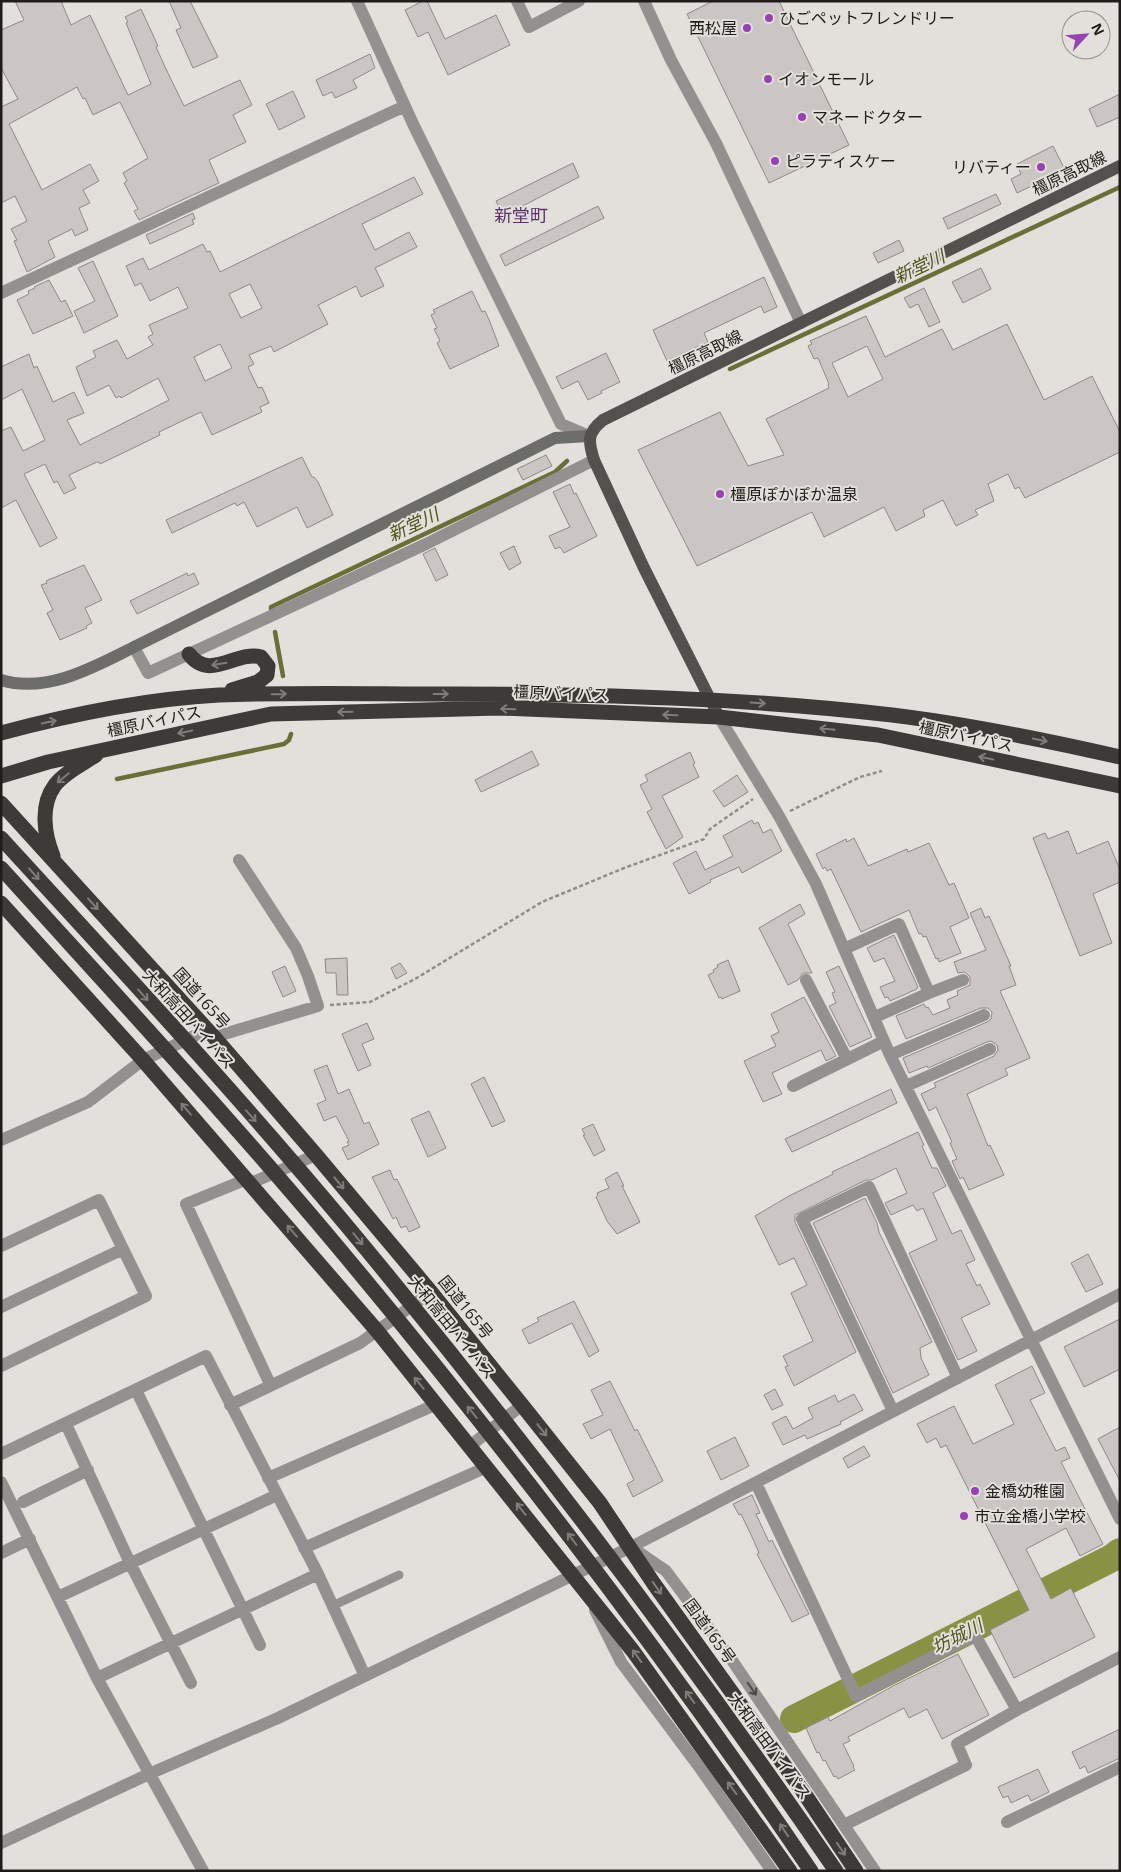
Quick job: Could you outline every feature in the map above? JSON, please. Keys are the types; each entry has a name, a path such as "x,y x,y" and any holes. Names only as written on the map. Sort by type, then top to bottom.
{"highway":[{"path":"189,654 198,662 209,665 256,656 261,657 268,666 267,675 263,679 217,696"},
{"name":"橿原バイパス","path":"1,733 125,705 217,696 317,693 652,696 810,706 894,715 983,729 1120,758"},
{"name":"橿原バイパス","path":"1,776 48,762 271,714 500,708 719,717 878,735 1120,786"},
{"path":"55,862 45,825 46,803 55,785 63,777 103,750"},
{"name":"国道165号","path":"1,802 316,1155 431,1292 522,1405 600,1503 654,1584 797,1782 856,1871"},
{"name":"大和高田バイパス","path":"1,838 274,1141 436,1335 503,1418 643,1601 779,1788 836,1871"},
{"path":"1,868 266,1164 408,1332 627,1611 703,1715 811,1871"},
{"path":"1,903 249,1181 437,1404 633,1651 790,1871"}],"main road":[{"name":"橿原高取線","path":"589,436 603,420 1120,166"},
{"path":"589,436 590,449 594,460 644,568 719,717"}],"street":[{"path":"356,1 405,106 561,424 589,436"},
{"path":"517,1 529,28 579,1"},
{"path":"644,1 671,60 716,143 801,322"},
{"path":"1,293 405,106"},
{"path":"1,680 32,684 55,680 102,663 555,438 589,436"},
{"path":"134,647 148,673 426,544 594,460"},
{"path":"719,717 765,790 816,884 875,1016 890,1055 1120,1519"},
{"path":"1,1140 88,1102 143,1060 210,1034 318,1006 296,948 239,860"},
{"path":"844,949 899,924 930,993"},
{"path":"806,980 847,1059"},
{"path":"875,1016 963,980"},
{"path":"890,1055 984,1015"},
{"path":"793,1086 884,1041"},
{"path":"906,1086 990,1049"},
{"path":"270,1384 186,1204 316,1155"},
{"path":"893,1411 802,1219 869,1188 958,1378"},
{"path":"1,1246 99,1200 146,1296 1,1366"},
{"path":"1,1307 123,1249"},
{"path":"230,1404 360,1343 378,1332 431,1292"},
{"path":"1,1843 149,1774 278,1718 630,1547 1120,1294"},
{"path":"1,1454 206,1356 318,1574 365,1676"},
{"path":"136,1390 260,1645"},
{"path":"268,1478 437,1404"},
{"path":"470,1446 522,1405"},
{"path":"66,1424 130,1563 191,1683"},
{"path":"304,1548 487,1467"},
{"path":"23,1502 88,1470"},
{"path":"1,1482 97,1678 202,1871"},
{"path":"756,1483 856,1696 975,1635 1017,1710"},
{"path":"58,1596 277,1495"},
{"path":"1,1553 30,1539"},
{"path":"630,1547 666,1571 730,1658 875,1871"},
{"path":"97,1678 318,1574"},
{"path":"587,1594 621,1662 700,1768 772,1871"},
{"path":"844,1825 966,1765 957,1744 1017,1710 1120,1657"},
{"path":"1007,1822 1120,1767"}],"lane":[{"path":"332,1606 399,1575"}],"path":[{"path":"779,816 860,777 882,771"},
{"path":"318,1006 370,1002 415,979 542,902 624,868 704,839 710,829 765,790"}],"building":[{"path":"15,1 61,1 71,25 90,15 128,95 151,84 125,17 141,9 158,46 156,47 184,106 240,80 252,105 233,115 246,142 209,160 219,183 139,220 134,211 138,209 124,183 127,181 123,173 148,158 120,102 93,115 77,87 9,124 42,190 90,164 99,181 83,190 90,203 79,208 88,230 75,236 72,229 48,241 55,257 27,272 14,241 17,240 11,229 27,221 15,196 1,203 1,107 18,99 1,68 1,30 24,20"},
{"path":"169,1 190,1 218,57 193,68 176,30 181,28"},
{"path":"423,1 427,1 445,39 496,15 510,45 448,75 428,32 418,37 405,10"},
{"name":"イオンモール","path":"713,1 779,1 849,145 769,183 687,14"},
{"path":"370,54 375,68 353,80 357,88 335,98 332,92 323,96 316,80"},
{"path":"293,91 305,117 279,130 266,104"},
{"path":"1120,94 1120,117 1097,127 1089,109"},
{"name":"リバティー","path":"1053,146 1065,170 1017,193 1011,179 1021,174 1017,164"},
{"path":"573,163 579,177 503,216 496,201"},
{"path":"414,177 423,194 362,224 375,250 409,232 417,247 375,268 384,286 361,297 356,286 318,305 328,324 274,352 271,346 249,355 254,364 248,367 258,388 262,387 269,403 260,407 262,412 212,435 201,412 159,432 160,435 100,464 97,462 69,475 76,488 64,494 57,481 54,483 45,464 24,474 57,538 40,547 16,500 1,508 1,431 11,427 23,451 45,440 22,389 1,400 1,367 29,354 34,368 37,366 53,402 74,392 84,413 67,420 80,445 169,400 158,378 121,398 120,396 116,398 109,385 87,396 76,367 96,357 93,351 117,340 127,359 153,345 148,337 153,334 149,325 188,308 178,287 150,301 141,283 135,286 126,266 143,258 149,270 203,244 207,252 210,251 220,272","holes":["250,284 262,308 241,318 229,294","220,344 232,368 205,381 194,357"]},
{"path":"996,194 1001,204 948,229 943,218"},
{"path":"598,206 604,218 505,266 500,255"},
{"path":"193,213 195,219 192,220 194,224 150,244 146,235"},
{"path":"899,240 904,251 878,263 873,253"},
{"path":"93,261 118,316 84,333 74,311 95,301 78,268"},
{"path":"981,268 991,289 963,303 952,282"},
{"path":"764,277 777,307 764,313 761,306 704,333 708,342 667,361 653,330"},
{"path":"49,280 61,302 65,300 73,316 33,334 17,300 29,294 28,291 34,287"},
{"path":"924,288 940,322 929,327 918,304 910,308 904,298"},
{"path":"472,291 482,312 485,311 499,346 450,369 437,343 440,341 434,329 437,328 431,315 435,313 433,310"},
{"path":"866,316 885,357 942,329 953,350 1007,324 1044,400 1092,376 1120,432 1120,452 1025,498 1019,487 1015,489 1008,474 988,484 994,501 975,510 978,515 956,526 943,500 923,510 925,516 896,531 884,507 824,537 812,512 697,566 638,450 720,412 748,466 784,455 766,419 829,388 818,358 814,359 808,346 812,344 810,341","holes":["867,346 883,379 848,397 832,363"]},
{"path":"606,353 620,382 588,400 578,381 562,389 556,377"},
{"path":"546,455 552,466 523,480 517,469"},
{"path":"302,457 312,477 318,482 333,515 307,528 297,507 257,527 244,502 237,506 235,503 172,533 166,520"},
{"path":"570,484 597,536 564,553 560,547 555,549 549,536 570,527 553,492"},
{"path":"514,546 521,563 509,570 500,553"},
{"path":"435,548 448,575 436,581 423,554"},
{"path":"84,565 102,600 85,608 92,623 86,626 87,628 60,640 47,613 53,610 41,585 47,583 46,581"},
{"path":"187,573 188,576 194,573 199,584 137,614 130,601"},
{"path":"532,751 539,765 481,792 475,780"},
{"path":"690,752 699,777 662,796 683,837 666,849 647,812 652,809 640,785 648,781 645,775"},
{"path":"737,775 748,792 724,807 713,791"},
{"path":"752,820 754,824 758,822 763,833 771,829 782,851 742,873 739,867 710,880 711,882 689,894 673,863 696,851 705,870 733,856 723,836"},
{"path":"1068,831 1077,854 1108,841 1120,870 1120,882 1093,894 1112,943 1080,956 1033,838 1045,833 1048,839"},
{"path":"854,838 868,866 907,849 908,852 929,843 949,885 954,883 969,918 950,927 961,953 939,962 926,936 923,937 921,933 919,934 909,910 861,932 831,869 827,871 825,867 823,869 816,854 846,839 847,842"},
{"path":"800,904 805,914 788,924 812,973 803,973 798,980 788,985 759,928"},
{"path":"981,908 985,918 989,916 1011,966 1009,966 1016,985 1000,991 1030,1058 1005,1069 1008,1075 967,1094 988,1146 990,1145 1004,1175 969,1190 963,1177 960,1179 952,1161 957,1159 950,1143 952,1142 936,1107 929,1111 921,1094 936,1087 934,1083 994,1056 998,1050 997,1045 991,1041 987,1042 928,1068 927,1066 909,1073 903,1058 987,1022 991,1019 992,1012 988,1008 981,1008 906,1039 896,1016 924,1004 933,1015 950,1008 947,1000 958,995 957,991 970,985 970,977 965,972 958,973 954,962 986,950 970,913"},
{"path":"894,935 918,987 890,1001 888,997 885,998 880,987 895,981 884,958 874,962 867,948"},
{"path":"347,958 348,995 337,995 336,973 326,973 325,959"},
{"path":"728,960 740,991 722,999 721,997 719,998 708,975 714,972 713,970 718,967 717,965"},
{"path":"400,963 407,973 396,979 391,968"},
{"path":"285,966 296,991 283,997 272,972"},
{"path":"839,966 872,1037 850,1047 829,1006 836,1003 832,993 835,992 826,972"},
{"path":"804,997 836,1056 826,1061 821,1050 772,1073 782,1094 763,1102 744,1061 776,1046 771,1036 779,1032 771,1014"},
{"path":"367,1023 374,1039 362,1044 371,1065 358,1071 342,1034"},
{"path":"327,1065 338,1094 349,1089 364,1124 369,1122 379,1144 348,1160 342,1148 349,1145 347,1142 349,1141 336,1116 324,1121 317,1104 326,1100 314,1070"},
{"path":"484,1077 505,1121 492,1127 471,1084"},
{"path":"891,1089 897,1103 792,1152 785,1139"},
{"path":"429,1111 446,1148 428,1157 411,1119"},
{"path":"593,1124 605,1150 594,1156 583,1135 585,1135 582,1129"},
{"path":"918,1132 932,1168 937,1168 946,1186 933,1193 952,1234 961,1230 975,1260 966,1264 977,1286 980,1284 990,1304 961,1318 977,1351 958,1360 909,1253 937,1240 923,1208 917,1211 913,1205 891,1215 885,1203 907,1193 896,1168 872,1180 866,1180 795,1215 795,1222 856,1352 794,1386 785,1367 788,1366 783,1356 813,1341 791,1293 807,1285 794,1258 779,1265 755,1216 833,1174 832,1172"},
{"path":"390,1170 394,1180 397,1179 420,1227 409,1232 406,1226 401,1228 396,1217 393,1219 372,1177"},
{"path":"617,1172 640,1222 617,1234 607,1221 596,1197 597,1193 609,1188 605,1179"},
{"path":"865,1198 877,1223 879,1232 932,1342 920,1348 921,1358 929,1375 893,1393 813,1223"},
{"path":"1088,1254 1103,1284 1086,1292 1071,1263"},
{"path":"574,1301 599,1351 589,1357 572,1323 529,1344 522,1330 539,1321 537,1318"},
{"path":"1120,1319 1120,1369 1084,1387 1064,1347"},
{"path":"1032,1366 1045,1393 1030,1400 1056,1451 1065,1447 1070,1458 1061,1462 1103,1544 1080,1556 1066,1528 1026,1549 1051,1599 1071,1588 1095,1637 1014,1678 990,1630 1029,1610 946,1445 941,1448 936,1438 927,1443 917,1424 954,1406 973,1444 1014,1424 995,1385"},
{"path":"610,1381 663,1481 633,1497 627,1484 634,1480 610,1429 591,1439 583,1424 603,1415 591,1390"},
{"path":"775,1389 783,1405 772,1410 764,1395"},
{"path":"854,1394 863,1410 840,1422 841,1424 807,1439 805,1435 783,1445 772,1423 786,1416 793,1429 813,1418 808,1408 835,1395 838,1402"},
{"path":"1120,1427 1120,1481 1098,1439"},
{"path":"735,1437 749,1466 721,1480 707,1451"},
{"path":"864,1446 870,1456 848,1468 843,1458"},
{"path":"752,1495 760,1513 756,1514 769,1542 772,1540 809,1614 792,1622 757,1554 759,1553 741,1514 739,1515 733,1504"},
{"path":"958,1654 989,1715 942,1739 927,1709 909,1718 904,1708 848,1737 850,1741 843,1744 855,1770 838,1779 836,1776 834,1777 825,1760 823,1761 819,1752 817,1753 806,1728 828,1717 830,1721 893,1686"},
{"path":"1120,1729 1120,1758 1088,1773 1085,1766 1080,1769 1072,1752"},
{"path":"1038,1769 1049,1792 1031,1801 1028,1795 1011,1803 1008,1796 1003,1798 998,1787"}],"waterway":[{"name":"新堂川","path":"730,369 1120,187"},
{"name":"新堂川","path":"271,610 271,607 555,472 567,461"},
{"name":"新堂川","path":"275,632 283,676"},
{"name":"新堂川","path":"117,779 284,744 289,740 291,734"},
{"name":"坊城川","path":"794,1719 1112,1558 1120,1552"}],"place":[{"name":"ひごペットフレンドリー","path":"769,18"},
{"name":"西松屋","path":"747,28"},
{"name":"イオンモール","path":"768,79"},
{"name":"マネードクター","path":"802,117"},
{"name":"ピラティスケー","path":"775,161"},
{"name":"リバティー","path":"1041,167"},
{"name":"橿原ぽかぽか温泉","path":"720,494"},
{"name":"金橋幼稚園","path":"975,1491"},
{"name":"市立金橋小学校","path":"964,1516"}],"district":[{"name":"新堂町","path":"521,215"}]}
